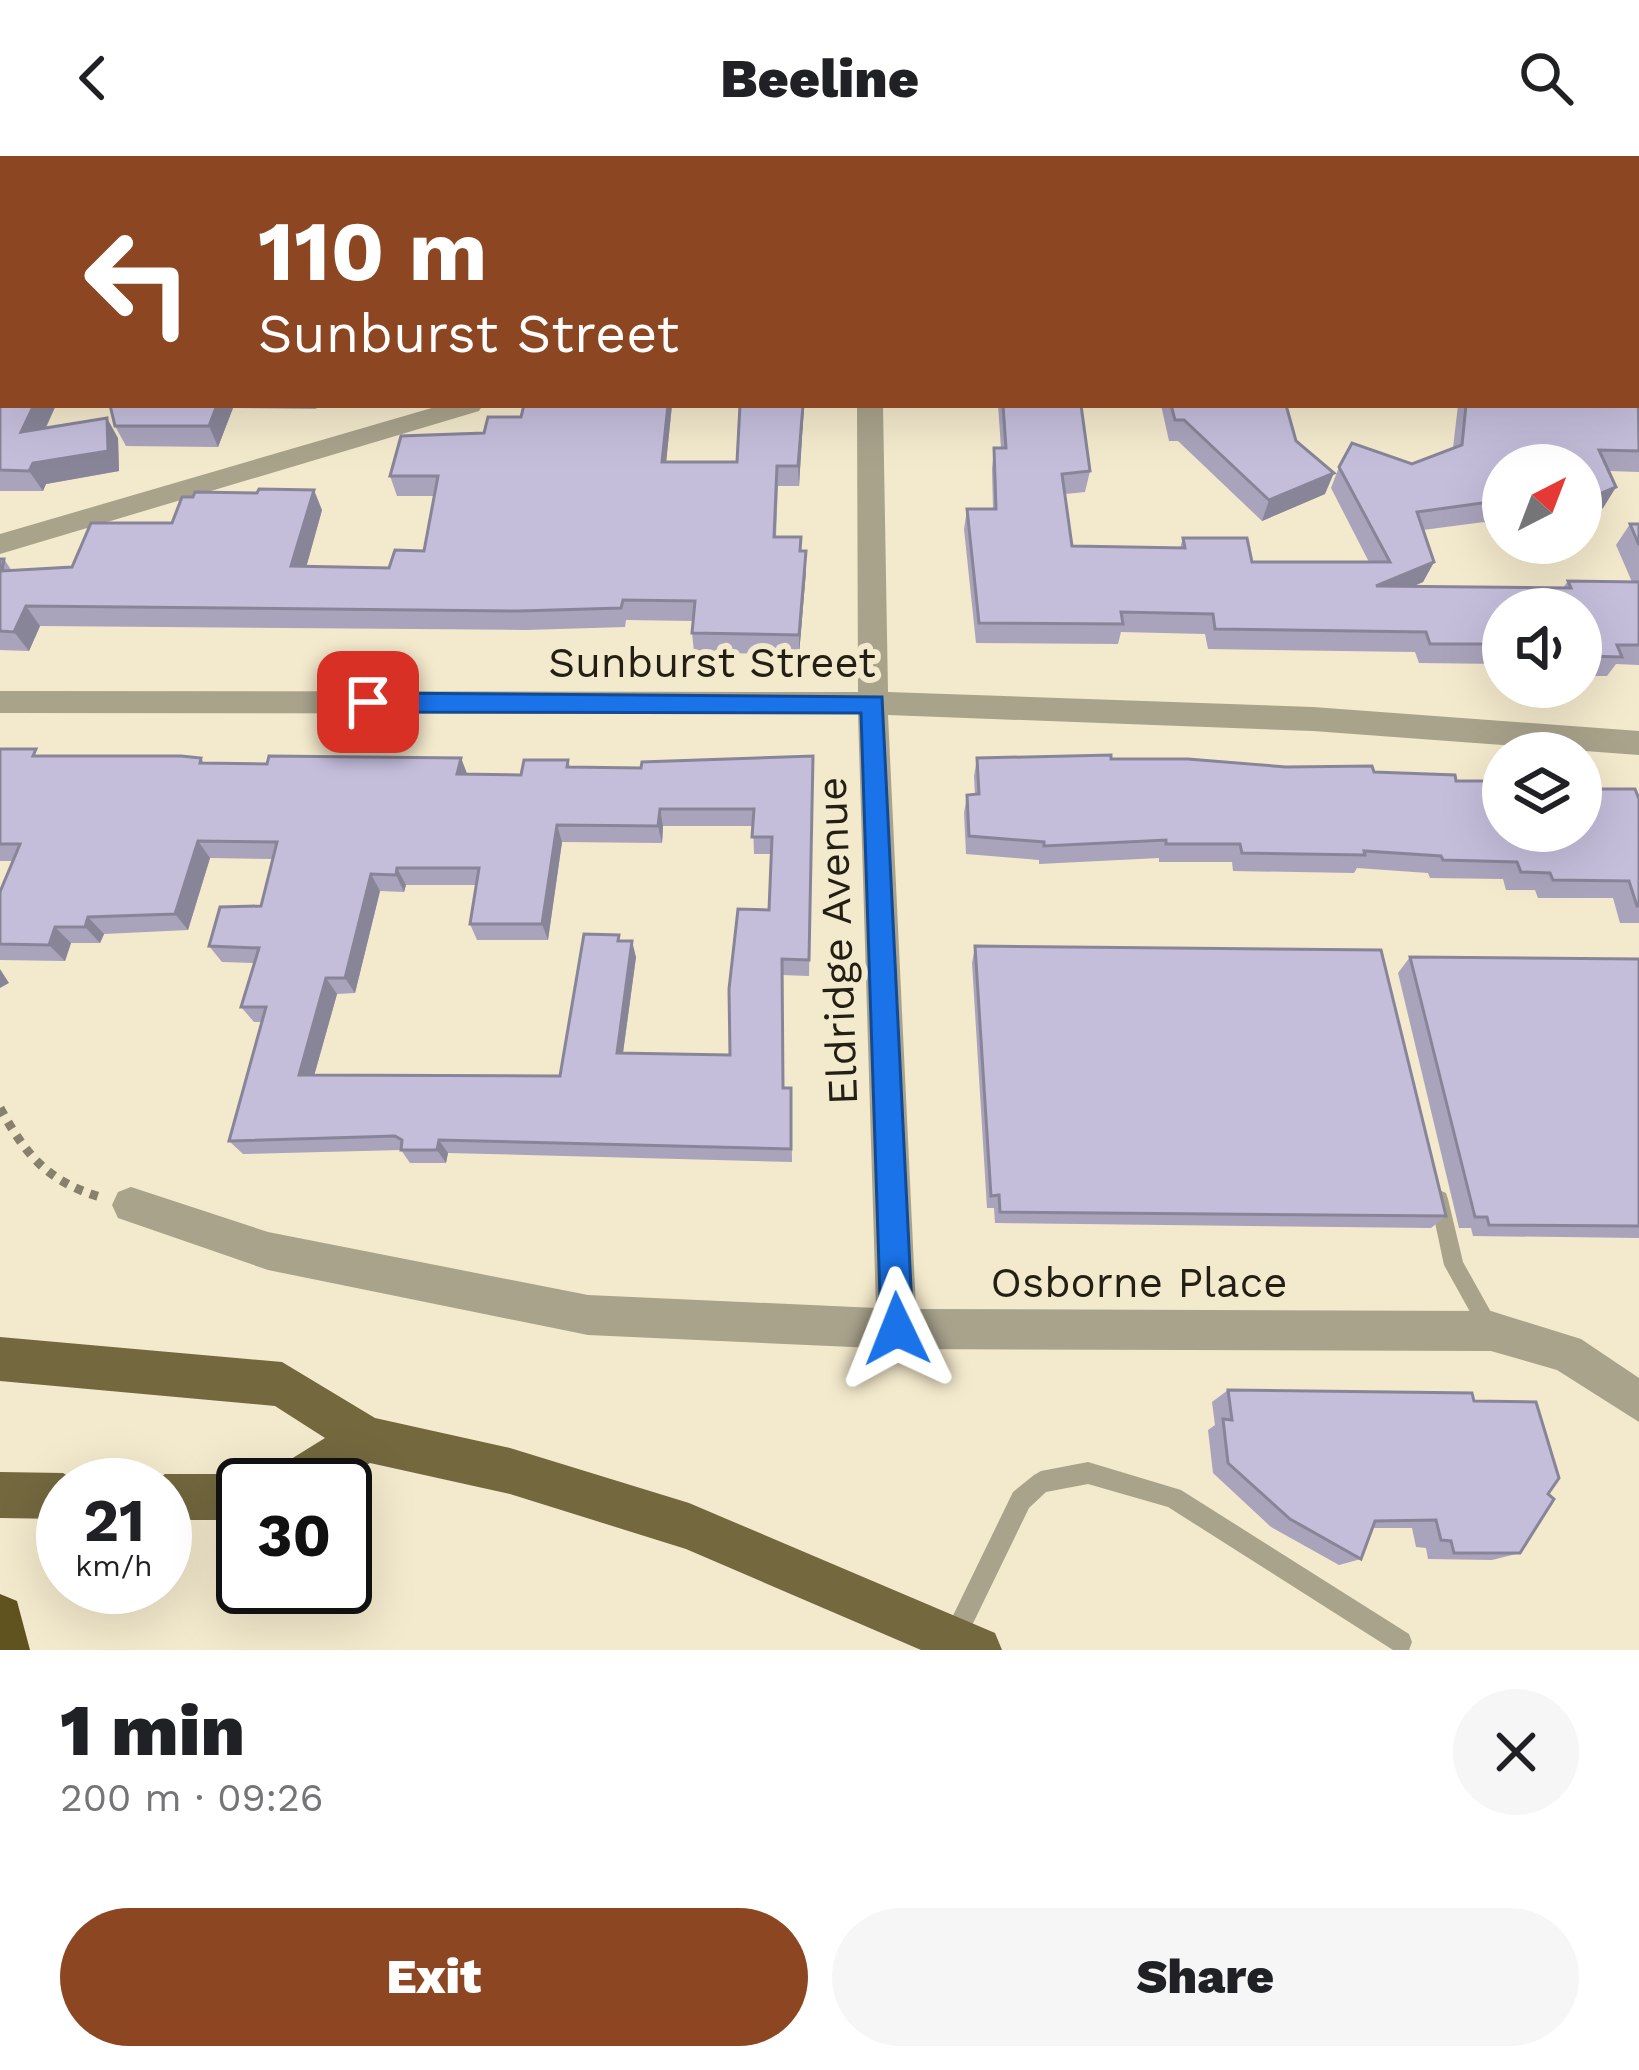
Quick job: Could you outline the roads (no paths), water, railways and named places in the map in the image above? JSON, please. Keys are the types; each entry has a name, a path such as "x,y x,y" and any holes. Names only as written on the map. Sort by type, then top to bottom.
{"highway":[{"path":"0,1618 6,1650"}],"main road":[{"path":"0,1359 282,1384 366,1439 511,1471 689,1526 966,1644"},
{"path":"335,1458 366,1439"},
{"path":"0,1495 36,1496"}],"street":[{"path":"0,544 460,408"},
{"name":"Eldridge Avenue","path":"870,408 873,704 897,1329"},
{"name":"Sunburst Street","path":"0,702 873,704 1313,719 1639,743"},
{"name":"Osborne Place","path":"130,1205 268,1251 588,1315 897,1329 1491,1330 1567,1353 1639,1402"}],"lane":[{"path":"1433,1177 1454,1265 1491,1330"},
{"path":"966,1644 1021,1500 1041,1482 1088,1473 1173,1498 1401,1642"}]}
